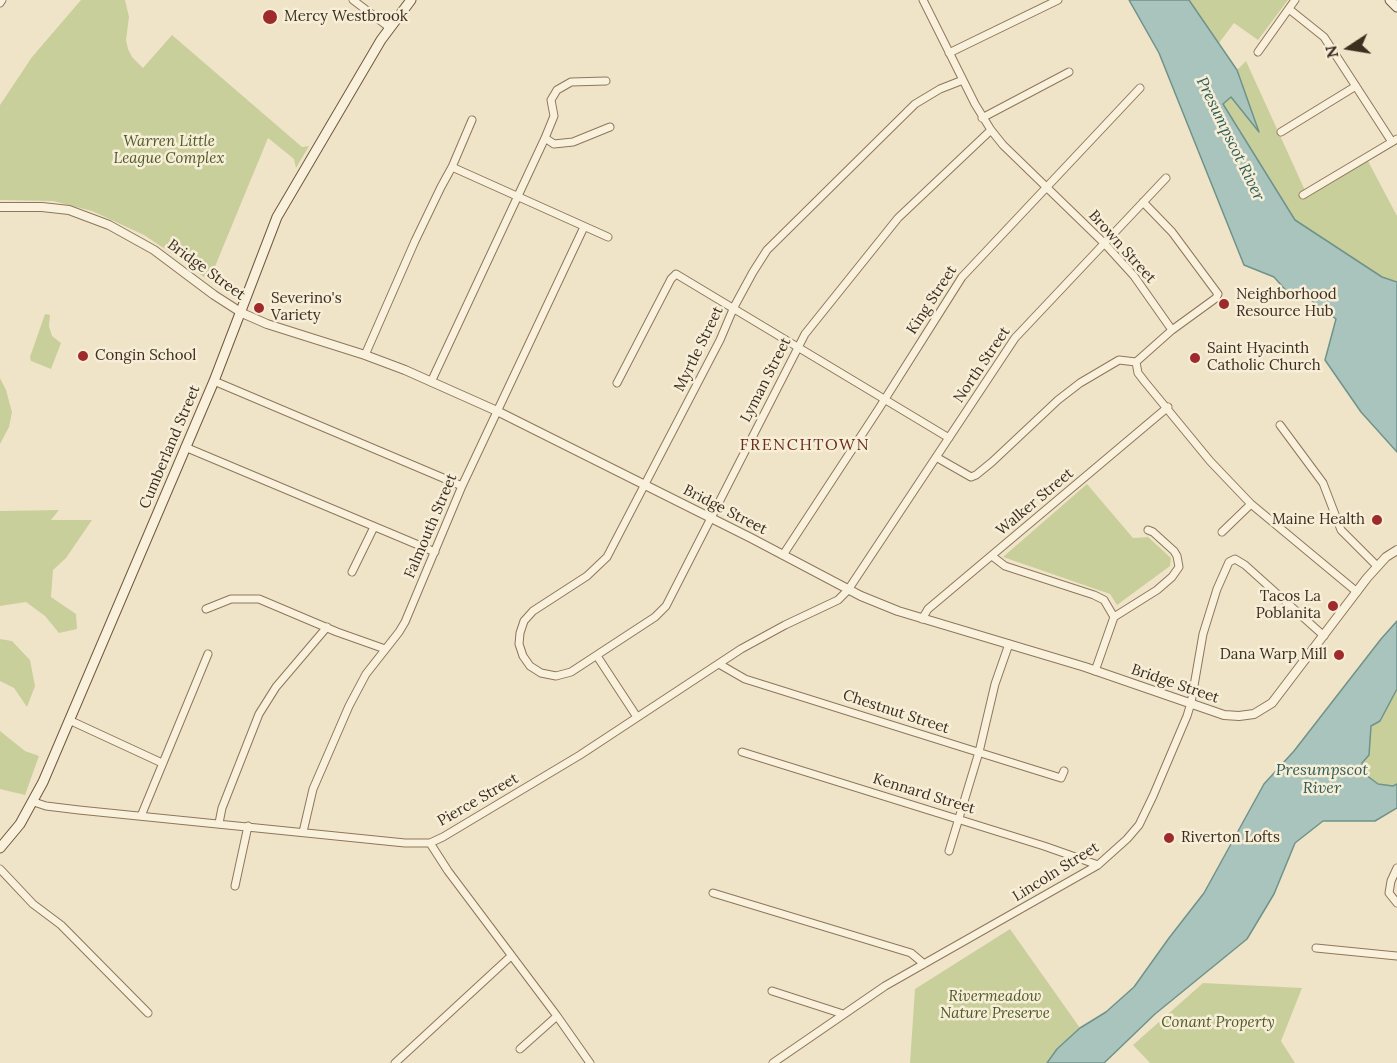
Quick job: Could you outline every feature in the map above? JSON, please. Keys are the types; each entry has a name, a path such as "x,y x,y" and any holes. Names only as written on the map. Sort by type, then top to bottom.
{"main road":[{"name":"Cumberland Street","path":"0,848 20,824 34,802 214,381 282,207 390,28 411,0"},
{"path":"1390,0 1397,7"}],"street":[{"path":"353,0 390,28"},
{"name":"Brown Street","path":"923,0 982,118 991,130 1003,145 1104,243 1134,276 1172,330"},
{"path":"949,53 1058,0"},
{"path":"1258,52 1295,0"},
{"path":"1289,9 1324,37 1394,141 1303,195"},
{"path":"982,118 1069,72"},
{"name":"Myrtle Street","path":"530,666 519,644 524,621 533,611 587,576 603,562 614,547 720,340 734,307 767,250 899,117 927,96 963,80"},
{"path":"431,382 545,138 554,116 551,100 557,90 571,82 606,81"},
{"path":"1281,132 1356,86"},
{"name":"King Street","path":"783,555 962,277 1140,88"},
{"path":"365,355 472,120"},
{"path":"545,138 554,144 573,142 610,127"},
{"name":"Lyman Street","path":"530,666 541,673 556,676 577,669 655,617 666,606 798,345 884,232 931,184 991,130"},
{"path":"452,167 608,237"},
{"name":"North Street","path":"848,590 1015,338 1166,178"},
{"path":"936,457 971,477 976,475 1080,382 1119,360 1136,362 1172,330 1216,298 1218,294 1172,232 1143,202"},
{"name":"Bridge Street","path":"0,207 42,207 69,210 109,225 154,250 242,313 267,324 365,355 497,411 848,590 898,611 1095,671 1232,716 1246,716 1261,712 1272,704 1377,566 1397,550"},
{"name":"Falmouth Street","path":"303,832 313,789 349,706 366,674 405,622 462,486 584,227"},
{"path":"617,383 671,279 676,274 798,345 949,438"},
{"path":"1136,362 1138,373 1210,461 1251,504 1357,592"},
{"path":"214,381 462,486"},
{"name":"Walker Street","path":"922,619 928,609 1168,407"},
{"path":"1280,425 1323,483 1341,530 1377,566"},
{"path":"186,447 435,552"},
{"path":"1222,532 1251,504"},
{"path":"352,572 374,527"},
{"path":"1095,671 1114,617 1157,590 1172,577 1179,567 1174,551 1148,530"},
{"path":"992,556 1005,566 1081,590 1104,600 1114,617"},
{"name":"Lincoln Street","path":"773,1063 885,986 1098,865 1127,839 1139,825 1153,796 1191,704 1203,634 1217,589 1229,562 1235,560 1245,565 1324,636"},
{"name":"Pierce Street","path":"34,802 54,807 405,843 430,843 556,770 767,634 832,604 848,590"},
{"path":"206,609 231,599 253,598 386,649"},
{"path":"219,823 222,808 260,714 276,687 327,627"},
{"path":"949,851 979,752 995,684 1009,644"},
{"path":"141,816 208,654"},
{"path":"597,656 637,717"},
{"name":"Chestnut Street","path":"719,664 746,679 1061,778 1064,771"},
{"path":"69,720 162,763"},
{"name":"Kennard Street","path":"742,752 1098,865"},
{"path":"235,886 248,826"},
{"path":"430,843 448,871 590,1063"},
{"path":"1395,901 1389,893 1389,887 1397,868"},
{"path":"0,869 33,904 61,925 148,1013"},
{"path":"713,893 911,953 924,964"},
{"path":"1316,948 1397,956"},
{"path":"395,1063 511,956"},
{"path":"772,991 843,1014"},
{"path":"520,1049 557,1016"}],"green space":[{"name":"Warren Little League Complex","path":"81,0 125,0 129,17 126,40 128,49 132,57 143,68 172,35 302,147 309,146 296,168 294,159 268,138 209,281 144,235 92,211 53,201 0,200 0,105 32,57"},
{"path":"1187,0 1288,0 1258,40 1234,23 1216,47"},
{"path":"1246,61 1308,197 1368,161 1397,216 1397,282 1382,277 1295,220 1223,103 1231,97 1258,130 1237,70"},
{"path":"45,314 50,315 49,326 52,336 61,343 51,369 31,361 30,357"},
{"path":"0,378 12,412 9,427 0,444"},
{"path":"1087,484 1133,538 1148,537 1171,558 1170,566 1117,605 1110,594 1003,557"},
{"path":"59,510 51,520 92,520 66,558 53,570 51,597 76,614 77,629 59,633 45,616 26,602 0,606 0,511"},
{"path":"0,639 12,641 30,660 35,686 27,707 14,688 0,681"},
{"path":"1397,689 1397,784 1393,786 1378,784 1362,772 1362,763 1369,754 1371,726 1380,721"},
{"path":"0,731 25,751 39,756 25,795 0,789"},
{"name":"Rivermeadow Nature Preserve","path":"1010,929 1080,1028 1057,1049 1047,1063 910,1063 915,989"},
{"name":"Conant Property","path":"1203,983 1302,988 1281,1041 1295,1063 1150,1063 1133,1045"}],"water":[{"name":"Presumpscot River","path":"1129,0 1189,0 1237,70 1259,132 1231,97 1223,104 1295,220 1382,277 1397,282 1397,452 1361,412 1325,360 1336,319 1303,294 1290,295 1274,277 1244,265 1159,53"},
{"name":"Presumpscot River","path":"1397,621 1397,689 1380,721 1371,726 1369,755 1362,763 1362,772 1378,784 1393,786 1397,784 1397,808 1375,821 1323,821 1295,843 1274,894 1247,939 1155,1014 1104,1063 1047,1063 1057,1049 1080,1028 1106,1012 1134,987 1204,893 1264,784 1294,751"}],"place":[{"name":"Mercy Westbrook","path":"270,17"},
{"name":"Neighborhood Resource Hub","path":"1224,304"},
{"name":"Severino's Variety","path":"259,308"},
{"name":"Congin School","path":"83,356"},
{"name":"Saint Hyacinth Catholic Church","path":"1195,358"},
{"name":"Maine Health","path":"1377,520"},
{"name":"Tacos La Poblanita","path":"1333,606"},
{"name":"Dana Warp Mill","path":"1339,655"},
{"name":"Riverton Lofts","path":"1169,838"}],"district":[{"name":"FRENCHTOWN","path":"805,445"}]}
